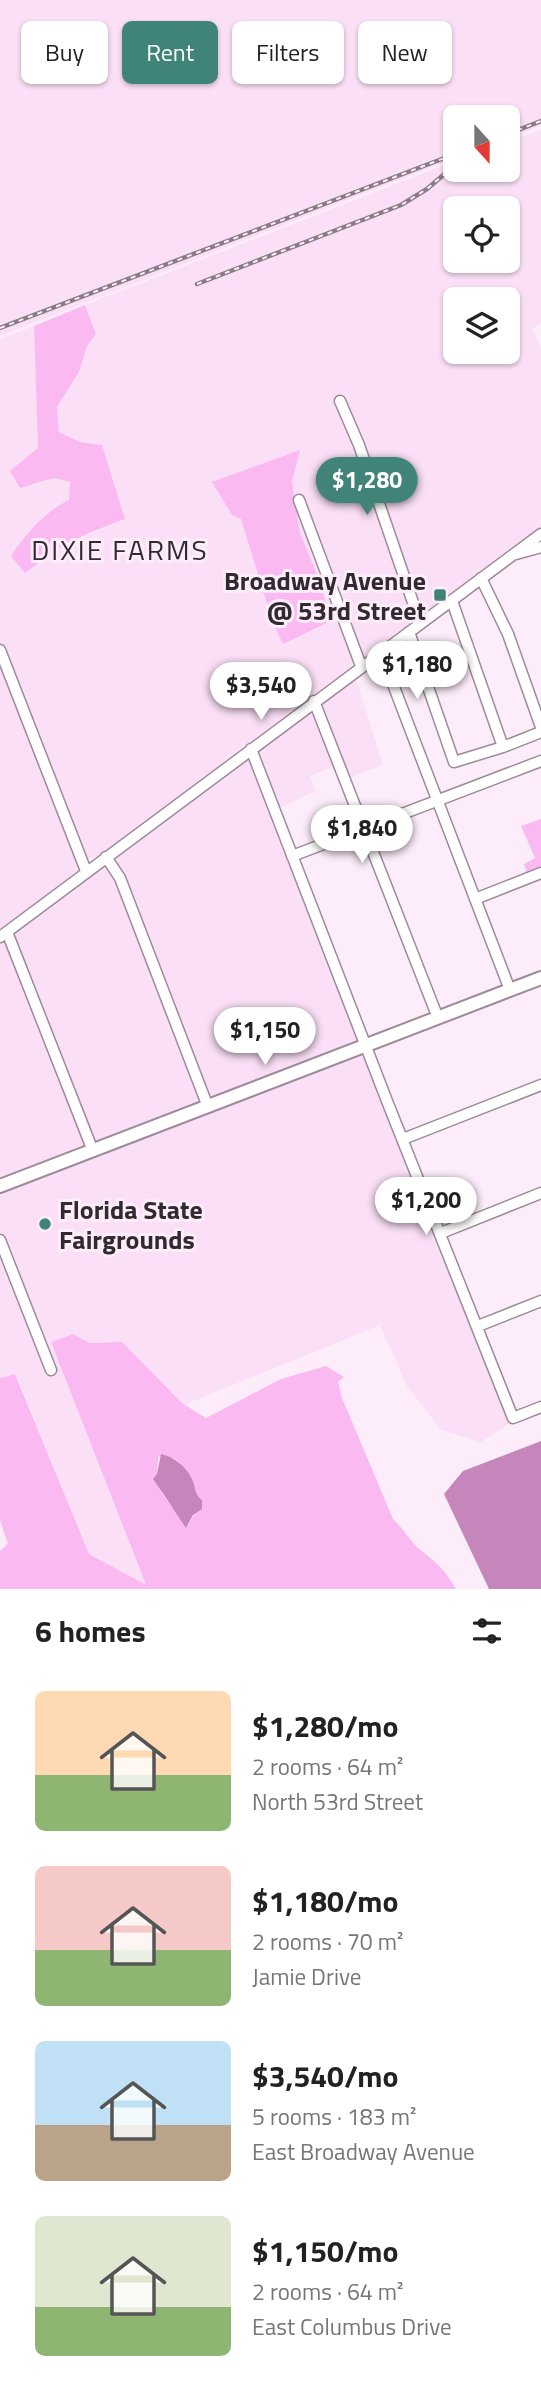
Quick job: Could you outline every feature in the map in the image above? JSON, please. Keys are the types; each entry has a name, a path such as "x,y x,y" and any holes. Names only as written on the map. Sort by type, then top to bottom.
{"main road":[{"path":"0,1186 541,978"}],"street":[{"path":"340,401 359,445 420,623"},
{"path":"299,500 361,667"},
{"path":"93,1151 3,935 541,534"},
{"path":"512,555 541,547"},
{"path":"409,632 454,762 503,747 541,729 508,634 481,578"},
{"path":"452,600 503,747"},
{"path":"0,650 86,871"},
{"path":"381,653 510,990"},
{"path":"314,701 438,1018"},
{"path":"251,749 365,1046 513,1418 541,1407"},
{"path":"292,856 541,761"},
{"path":"106,857 120,878 208,1107"},
{"path":"475,899 541,873"},
{"path":"403,1139 541,1085"},
{"path":"441,1233 541,1193"},
{"path":"0,1240 51,1370"},
{"path":"478,1326 541,1301"}],"shaded area":[{"path":"0,0 541,0 541,126 520,134 520,105 443,105 443,163 0,336"},
{"path":"541,130 541,323 533,328 541,350 541,529 422,617 362,444 342,396 336,398 416,622 363,661 301,495 295,497 292,481 213,482 232,515 241,519 273,623 320,582 300,533 296,503 357,665 247,748 245,745 102,855 85,859 0,641 0,339 34,326 38,448 10,472 36,485 54,478 70,482 69,500 20,542 25,573 59,548 125,519 102,446 80,442 59,432 57,407 79,372 87,346 96,334 85,305 443,166 443,182 520,182 520,138"},
{"path":"85,305 96,334 87,346 79,372 57,407 59,432 80,442 102,445 125,519 59,548 25,573 11,556 37,524 52,510 69,500 70,482 54,478 20,488 10,471 38,448 34,326"},
{"path":"300,450 292,481 300,533 320,582 331,621 283,644 273,623 241,519 232,515 212,482"},
{"path":"0,660 82,870 0,932"},
{"path":"355,676 383,765 348,778 318,703"},
{"path":"312,707 335,766 310,776 316,791 277,809 255,751"},
{"path":"249,755 361,1043 210,1102 111,858"},
{"path":"541,819 541,869 527,874 524,864 535,858 521,826"},
{"path":"110,868 136,928 201,1105 95,1146 11,934 88,875"},
{"path":"5,938 88,1149 0,1182 0,942"},
{"path":"363,1051 512,1422 481,1442 441,1430 407,1386 380,1325 184,1405 122,1342 90,1343 73,1334 51,1342 146,1586 89,1555 16,1374 0,1378 0,1249 50,1374 56,1372 0,1230 0,1190"},
{"path":"73,1334 90,1343 122,1342 182,1403 206,1418 281,1379 326,1366 344,1377 338,1382 342,1398 393,1519 416,1546 436,1562 456,1589 0,1589 0,1551 8,1544 0,1520 0,1378 15,1374 89,1554 146,1585 51,1342","holes":["159,1456 176,1459 193,1484 198,1498 196,1512 187,1527 164,1495 158,1479"]},
{"path":"541,1441 541,1589 489,1589 444,1494 463,1471"},
{"path":"161,1454 171,1457 183,1467 202,1500 202,1509 193,1515 186,1528 153,1479 157,1474"}],"railway":[{"path":"520,129 541,121"},
{"path":"0,328 443,159"},
{"path":"197,284 401,205 443,175"}],"place":[{"name":"Broadway Avenue @ 53rd Street","path":"440,595"},
{"name":"Florida State Fairgrounds","path":"45,1224"}],"district":[{"name":"DIXIE FARMS","path":"120,549"}]}
